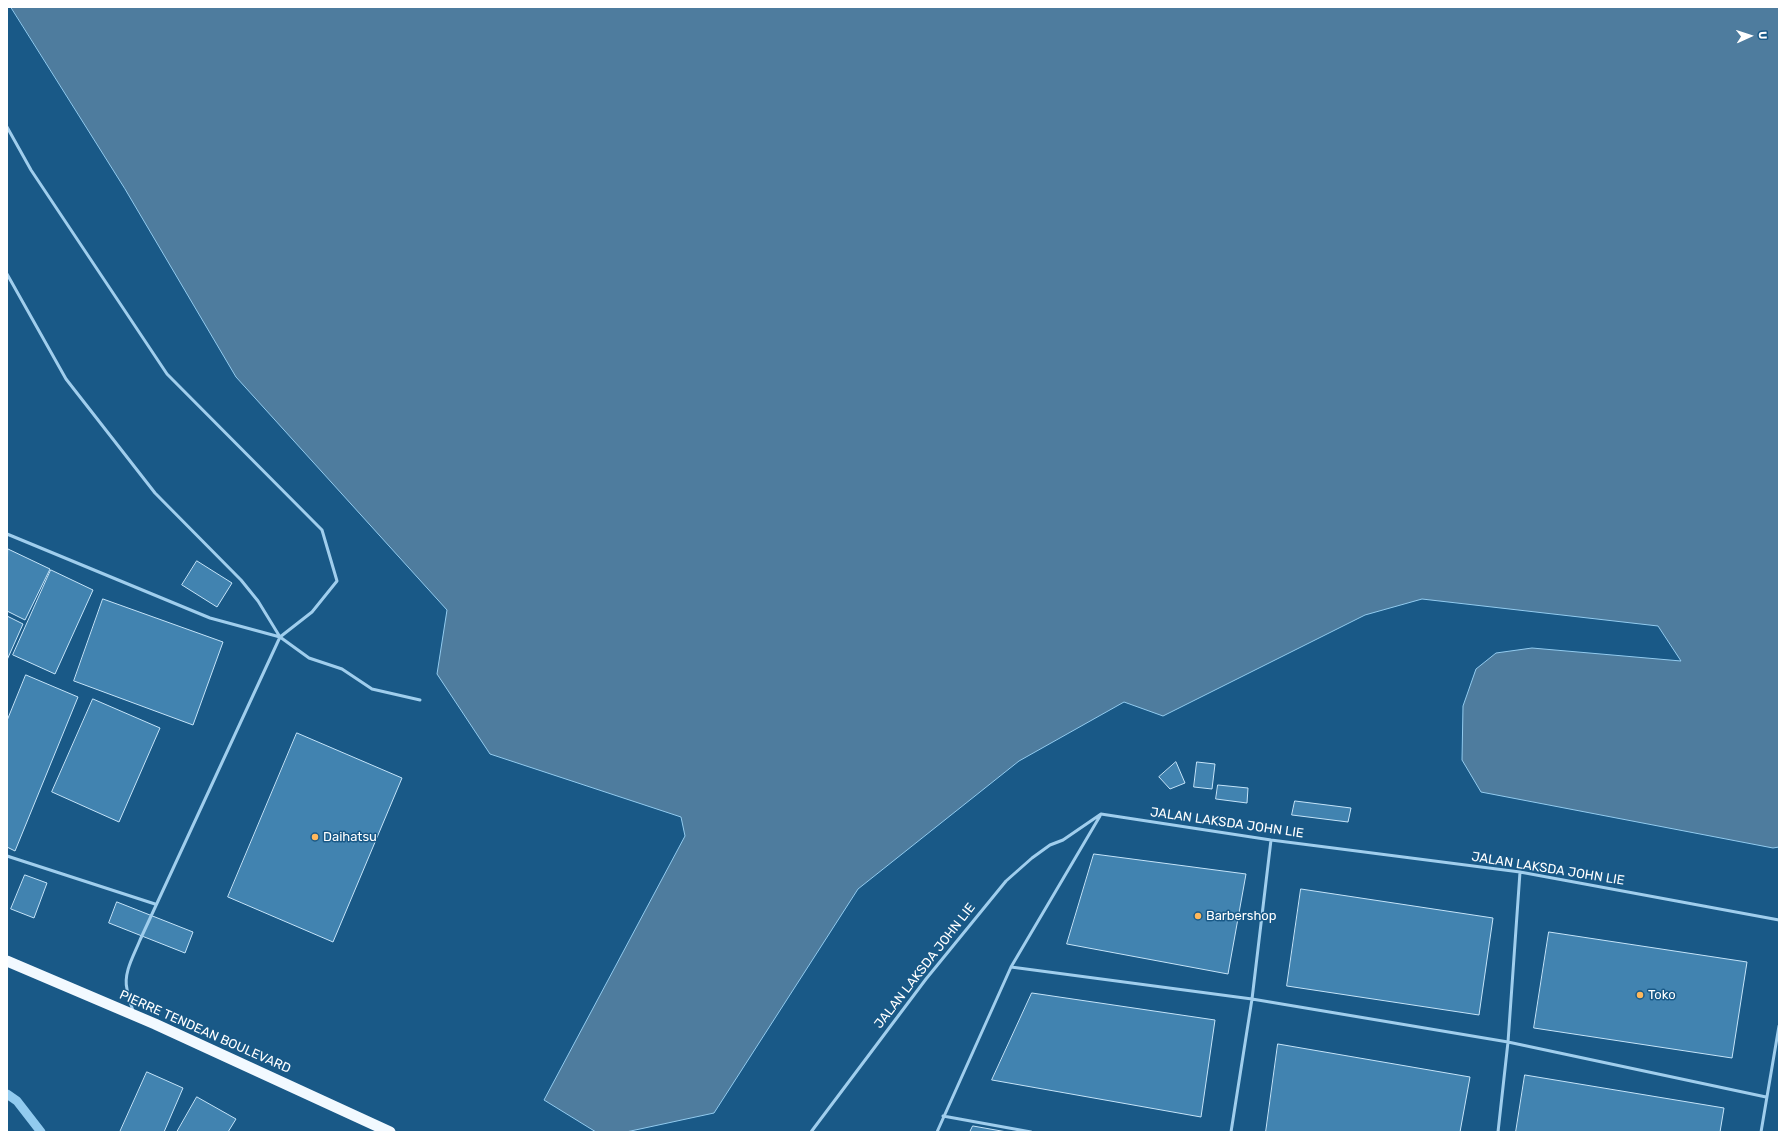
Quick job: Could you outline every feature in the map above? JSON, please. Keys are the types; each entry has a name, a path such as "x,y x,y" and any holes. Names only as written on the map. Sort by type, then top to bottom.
{"highway":[{"name":"PIERRE TENDEAN BOULEVARD","path":"7,962 135,1015 390,1132"}],"lane":[{"path":"7,127 31,170 167,374 322,530 337,581 312,612 280,637 155,904 127,972 126,988 135,1015"},
{"path":"7,274 66,379 155,493 241,580 258,601 280,637"},
{"path":"7,534 210,618 280,637 309,658 342,669 372,689 420,700"},
{"path":"936,1132 1011,967 1100,814"},
{"name":"JALAN LAKSDA JOHN LIE","path":"811,1132 926,979 1006,881 1032,858 1050,846 1063,840 1100,814 1271,840 1520,872 1779,920"},
{"path":"1232,1132 1252,999 1271,840"},
{"path":"7,856 155,904"},
{"path":"1498,1132 1508,1042 1520,872"},
{"path":"1011,967 1252,999 1508,1042 1766,1097"},
{"path":"1761,1132 1779,1026"},
{"path":"943,1116 1031,1132"}],"water":[{"path":"11,7 1779,7 1779,847 1773,848 1481,792 1462,760 1463,706 1476,669 1496,653 1532,648 1681,661 1658,626 1422,599 1365,615 1163,716 1124,702 1019,761 858,889 714,1113 626,1132 596,1132 544,1100 685,836 681,817 490,754 437,674 447,610 236,377 125,189"}],"building":[{"path":"8,549 50,569 25,620 7,611"},
{"path":"197,561 232,583 217,607 182,585"},
{"path":"51,570 93,590 55,674 13,655"},
{"path":"103,599 223,642 193,725 74,681"},
{"path":"7,616 23,624 7,660"},
{"path":"26,675 78,697 15,851 7,847 7,721"},
{"path":"93,699 160,728 119,822 52,792"},
{"name":"Daihatsu","path":"297,733 402,778 333,942 228,897"},
{"path":"1176,762 1185,783 1170,789 1159,777"},
{"path":"1197,762 1215,764 1212,789 1194,787"},
{"path":"1218,785 1248,788 1247,803 1216,799"},
{"path":"1295,801 1351,808 1348,822 1292,815"},
{"path":"1094,854 1246,874 1228,974 1067,944"},
{"path":"25,875 47,883 34,918 11,909"},
{"path":"1301,889 1493,918 1479,1015 1287,986"},
{"path":"117,902 193,932 185,953 109,923"},
{"name":"Toko","path":"1549,932 1747,962 1732,1058 1534,1028"},
{"path":"1032,993 1215,1020 1201,1117 992,1080"},
{"path":"1278,1044 1470,1077 1460,1132 1266,1132"},
{"path":"147,1072 183,1088 164,1132 120,1132"},
{"path":"1525,1075 1724,1108 1720,1132 1516,1132"},
{"path":"197,1097 236,1119 228,1132 177,1132"},
{"path":"973,1126 1007,1132 970,1132"}],"waterway":[{"path":"7,1094 17,1101 41,1132"}],"place":[{"name":"Daihatsu","path":"315,837"},
{"name":"Barbershop","path":"1198,916"},
{"name":"Toko","path":"1640,995"}]}
